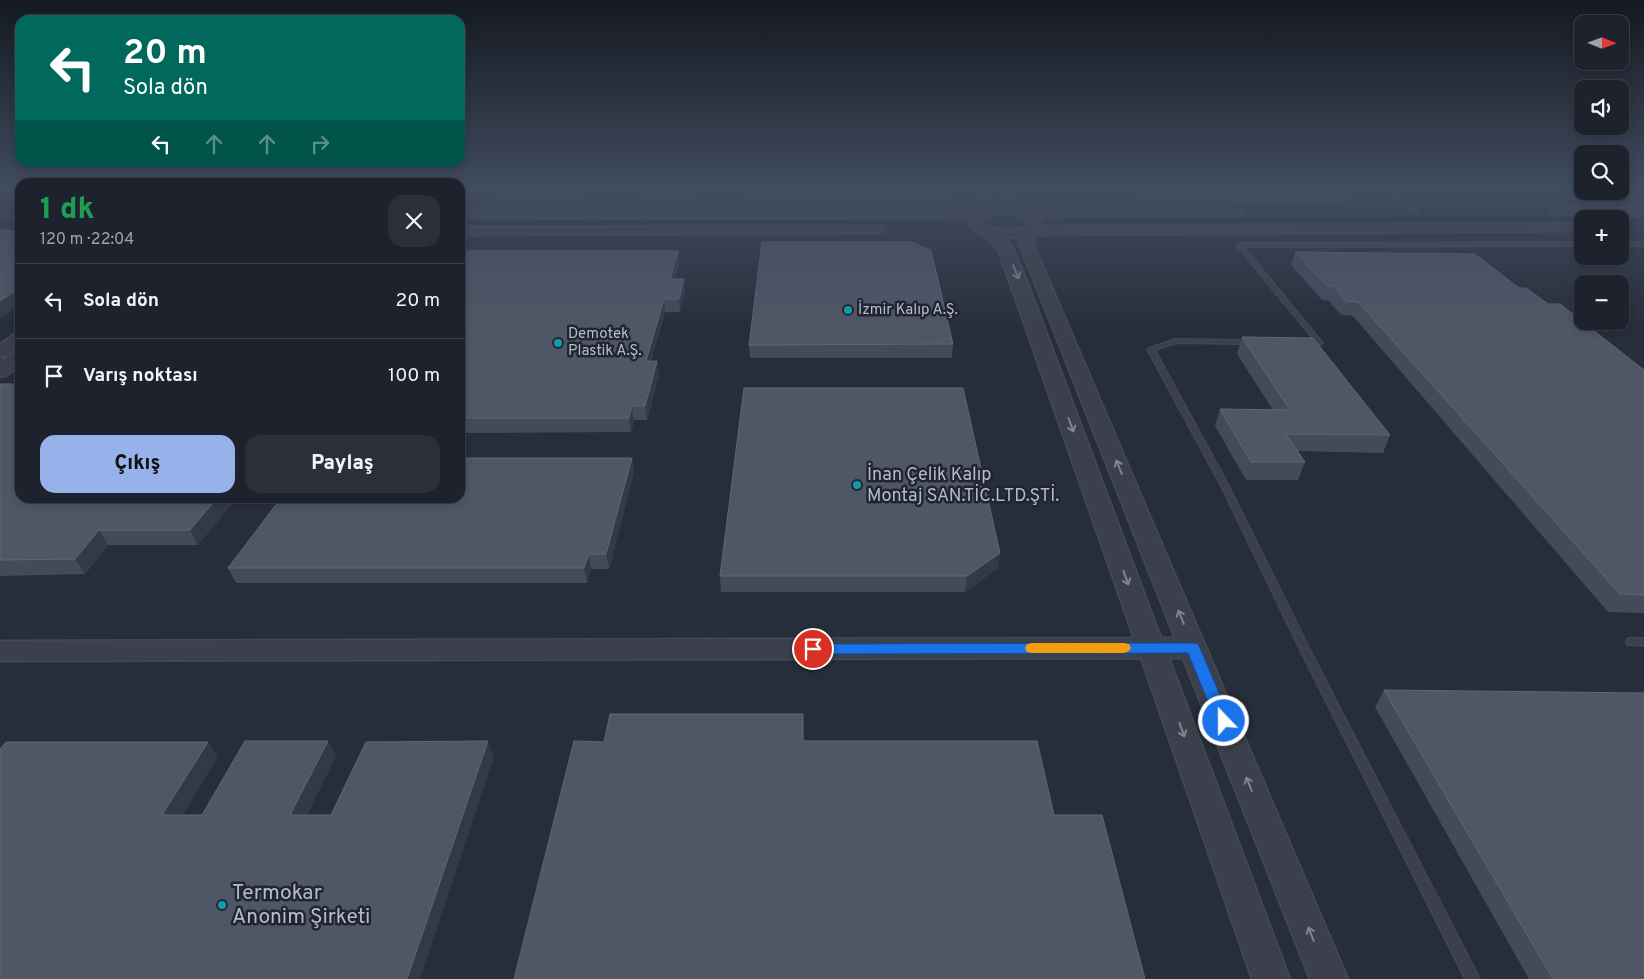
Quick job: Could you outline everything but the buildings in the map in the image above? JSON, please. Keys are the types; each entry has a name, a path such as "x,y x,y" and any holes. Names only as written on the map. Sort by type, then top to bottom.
{"street":[{"path":"995,236 1005,247 1019,281 1271,979"},
{"path":"1025,236 1026,244 1329,979"},
{"path":"0,352 15,342"},
{"path":"0,371 15,360"},
{"path":"0,651 1193,648"}],"lane":[{"path":"1291,343 1320,343 1239,245 1574,244"},
{"path":"1629,244 1644,244"},
{"path":"1262,342 1175,341 1151,349 1226,488 1304,648 1472,979"},
{"path":"1630,642 1644,642"}],"slow traffic":[{"path":"1032,648 1124,648"}],"place":[{"name":"İzmir Kalıp A.Ş.","path":"848,310"},
{"name":"Demotek Plastik A.Ş.","path":"558,343"},
{"name":"İnan Çelik Kalıp Montaj SAN.TİC.LTD.ŞTİ.","path":"857,485"},
{"name":"Termokar Anonim Şirketi","path":"222,905"}],"route":[{"path":"813,649 1193,648 1224,721"}]}
